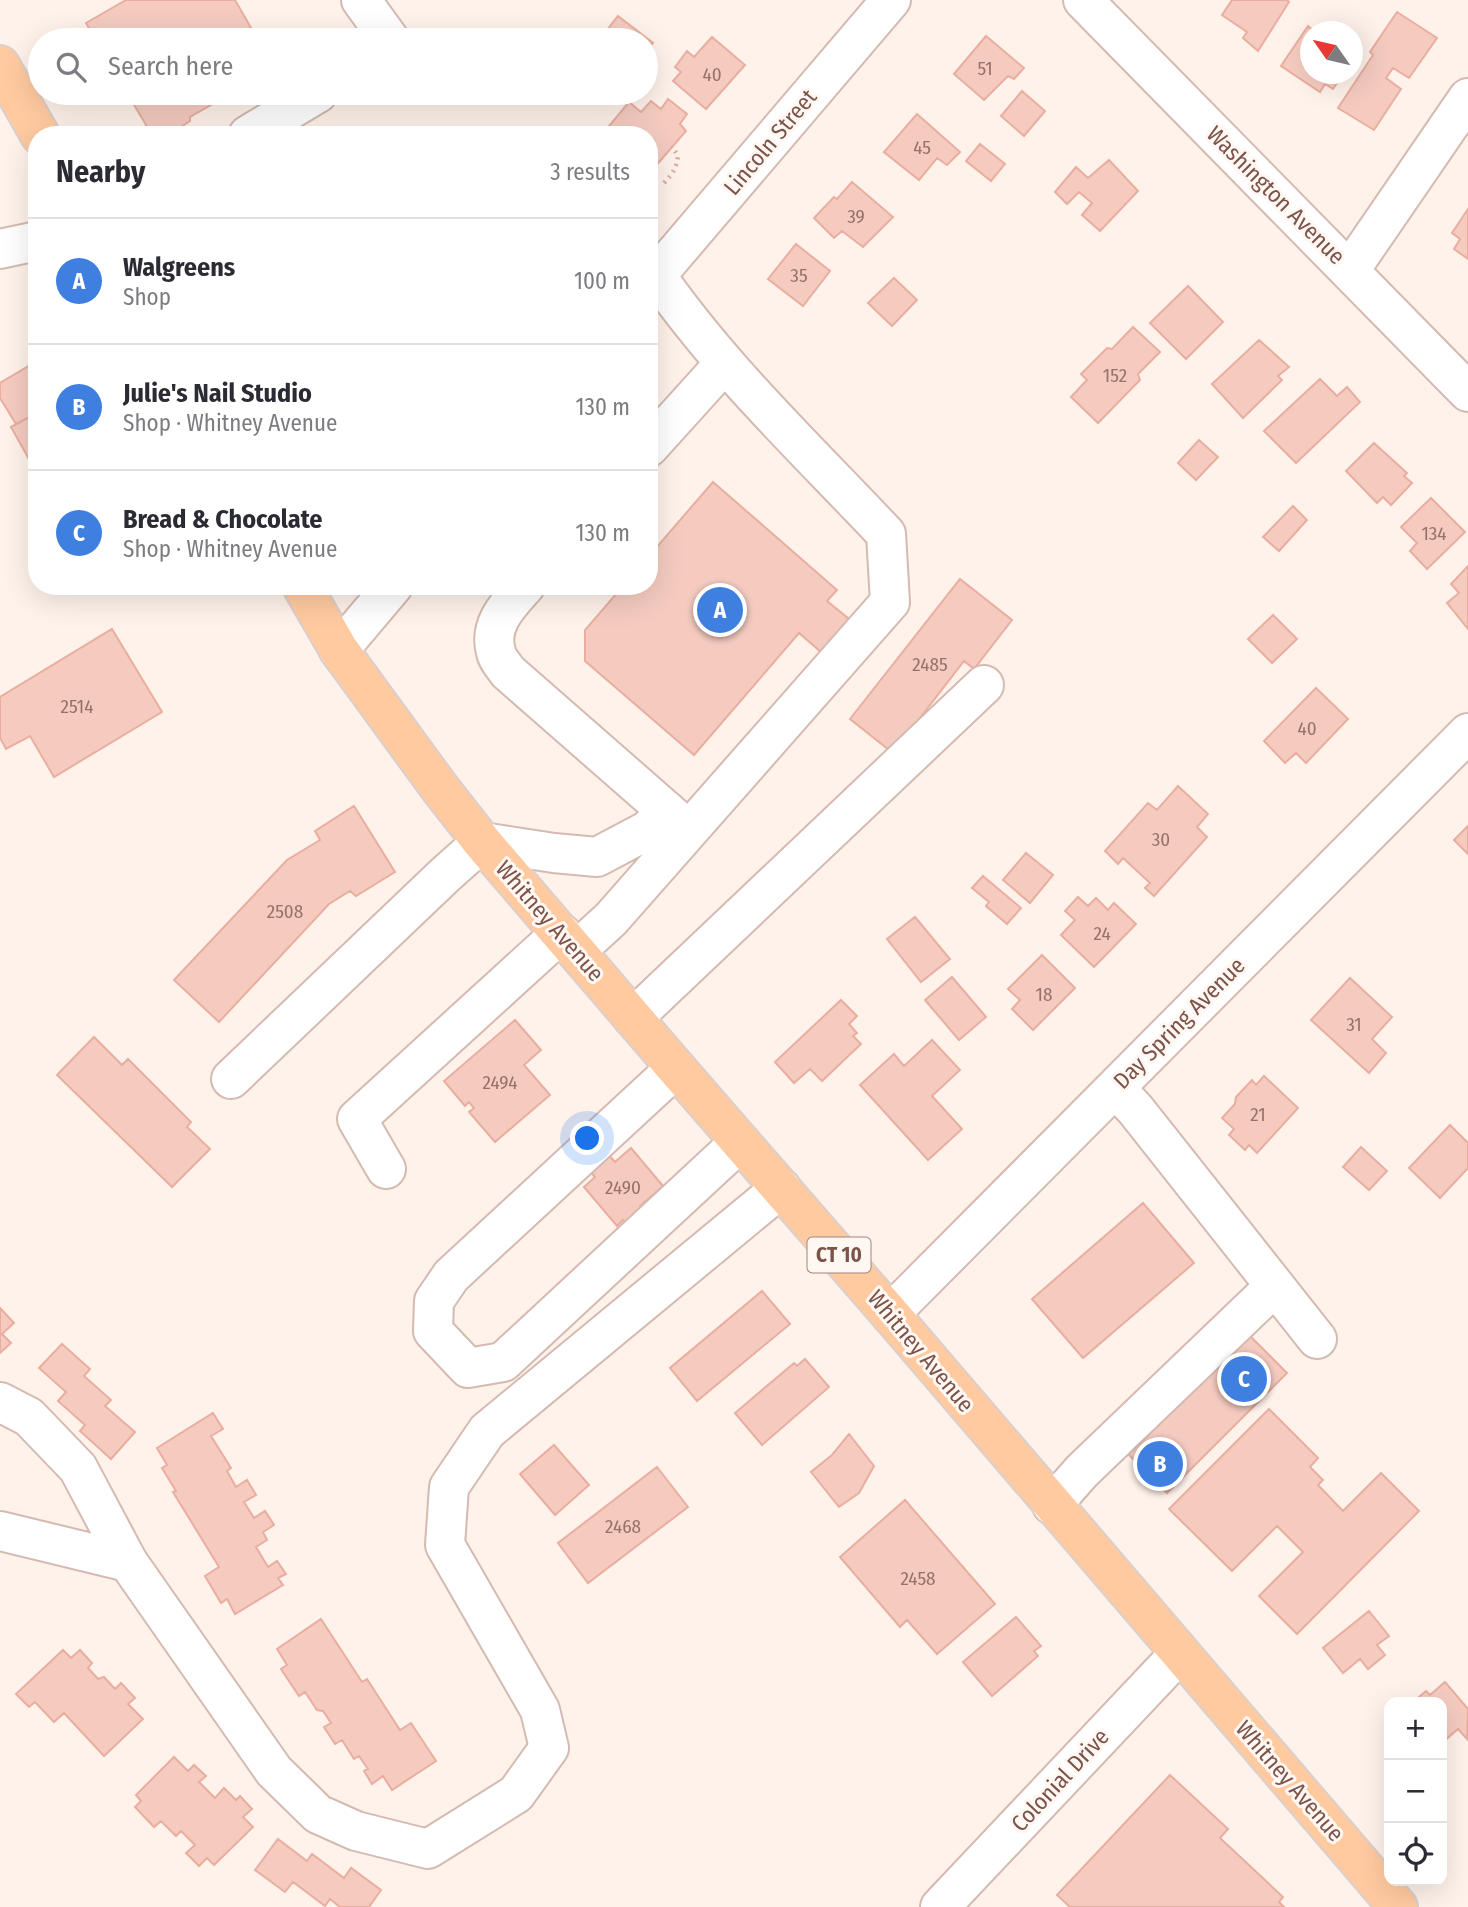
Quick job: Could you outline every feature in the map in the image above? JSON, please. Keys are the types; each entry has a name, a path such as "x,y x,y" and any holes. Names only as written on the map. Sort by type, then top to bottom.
{"main road":[{"path":"0,65 35,126"},
{"name":"Whitney Avenue","path":"307,595 339,649 482,842 1398,1907"}],"street":[{"path":"361,0 381,28"},
{"name":"Lincoln Street","path":"658,274 891,0"},
{"name":"Washington Avenue","path":"1083,0 1468,392"},
{"path":"1350,270 1468,98"},
{"path":"263,126 298,105"},
{"path":"0,249 28,243"},
{"path":"386,1169 357,1119 568,942 611,919 678,821 890,602 886,534 724,364 658,286"},
{"path":"658,437 724,364"},
{"path":"339,649 385,595"},
{"path":"518,595 500,617 494,634 496,654 508,672 678,821"},
{"path":"633,1018 984,685"},
{"name":"Day Spring Avenue","path":"890,1314 1468,733"},
{"path":"231,1079 482,842 597,857 648,830 678,821"},
{"path":"676,1068 451,1276 434,1301 433,1331 468,1368 503,1362 740,1142"},
{"path":"1115,1088 1135,1109 1317,1339"},
{"path":"0,1402 29,1417 78,1468 128,1562 274,1771 318,1814 356,1831 428,1849 516,1794 549,1748 540,1710 445,1545 449,1487 487,1431 781,1188"},
{"path":"1052,1505 1082,1471 1274,1287"},
{"path":"0,1531 128,1562"},
{"name":"Colonial Drive","path":"940,1907 1180,1653"}],"path":[{"path":"664,183 675,172 677,164 678,155 672,147"}],"building":[{"path":"126,0 235,0 251,28 89,28 86,23"},
{"path":"1232,0 1289,2 1258,51 1243,38 1247,32 1222,15"},
{"path":"1397,12 1437,38 1409,78 1393,68 1386,78 1401,89 1374,130 1338,108 1354,84 1363,84 1363,70 1373,55 1370,52"},
{"path":"618,16 634,28 609,28"},
{"path":"986,36 1024,68 1014,79 1008,76 984,100 954,74"},
{"path":"712,37 745,65 706,109 673,81 681,72 675,67 687,51 694,57"},
{"path":"1300,38 1300,79 1281,66"},
{"path":"1308,84 1325,84 1320,92"},
{"path":"1022,91 1045,111 1024,136 1001,116"},
{"path":"668,99 687,114 680,124 686,131 658,163 658,126 609,126 626,105 633,105 641,112 647,105 656,105 661,109"},
{"path":"134,105 211,105 190,117 190,121 182,126 147,126"},
{"path":"917,114 960,152 947,165 937,158 919,180 884,152"},
{"path":"980,144 1005,164 991,181 966,161"},
{"path":"1109,160 1138,191 1100,231 1082,215 1092,203 1079,192 1067,204 1055,192 1076,167 1088,178"},
{"path":"852,182 893,217 863,247 842,231 834,238 814,218"},
{"path":"1468,209 1468,259 1454,249 1460,239 1452,233"},
{"path":"796,244 830,271 803,306 768,279"},
{"path":"894,278 917,300 892,326 868,303"},
{"path":"1188,286 1223,322 1186,359 1150,323"},
{"path":"1133,327 1160,352 1138,374 1140,380 1098,423 1071,397 1087,380 1081,374 1107,348 1112,349"},
{"path":"1259,340 1289,367 1278,376 1282,380 1243,418 1212,384"},
{"path":"28,366 28,418 16,424 0,398 0,383"},
{"path":"1320,379 1337,396 1347,387 1360,402 1296,463 1264,431"},
{"path":"28,418 28,458 11,427"},
{"path":"1199,440 1218,457 1196,480 1178,463"},
{"path":"1374,443 1407,473 1404,476 1412,483 1391,505 1383,497 1377,503 1346,471"},
{"path":"713,482 837,590 827,601 849,619 821,652 799,633 694,755 585,661 585,630 615,595 658,595 658,546"},
{"path":"1431,498 1465,532 1427,569 1410,551 1417,543 1401,527"},
{"path":"1293,506 1307,520 1279,551 1263,537"},
{"path":"1468,566 1468,629 1447,603 1459,593 1451,584"},
{"path":"960,579 1012,620 974,669 964,661 893,753 850,719"},
{"path":"1273,615 1297,639 1272,663 1248,639"},
{"path":"112,629 162,712 54,777 30,736 6,749 0,738 0,697"},
{"path":"1316,688 1348,719 1306,763 1296,753 1285,763 1264,741"},
{"path":"1178,786 1208,814 1197,827 1207,837 1154,896 1145,888 1150,883 1123,858 1118,864 1105,851 1148,803 1157,810"},
{"path":"354,806 395,872 356,896 350,891 329,904 219,1022 174,980 287,860 320,840 315,831"},
{"path":"1468,826 1468,854 1454,840"},
{"path":"1026,853 1053,875 1030,903 1003,880"},
{"path":"983,876 1021,908 1007,924 986,906 989,902 972,888"},
{"path":"1078,897 1088,906 1096,898 1108,910 1114,903 1136,924 1094,967 1061,935 1075,920 1065,911"},
{"path":"915,917 950,959 921,982 887,939"},
{"path":"1042,955 1075,988 1033,1030 1012,1009 1020,1000 1008,989"},
{"path":"952,977 986,1017 959,1040 925,1000"},
{"path":"1350,978 1392,1017 1372,1039 1386,1053 1369,1073 1311,1020"},
{"path":"841,1000 857,1016 849,1024 857,1033 853,1036 861,1044 822,1081 810,1069 794,1083 775,1062"},
{"path":"515,1020 541,1050 524,1065 550,1095 495,1142 469,1112 474,1108 469,1102 465,1106 444,1081"},
{"path":"94,1037 122,1065 128,1059 191,1122 187,1127 210,1149 172,1187 57,1075"},
{"path":"932,1040 960,1070 932,1096 962,1129 928,1160 860,1085 894,1054 904,1066"},
{"path":"1264,1076 1298,1108 1257,1153 1249,1145 1245,1150 1229,1135 1234,1129 1222,1118 1252,1080 1256,1085"},
{"path":"1450,1125 1468,1143 1468,1168 1440,1198 1409,1168"},
{"path":"1361,1147 1387,1171 1369,1190 1343,1167"},
{"path":"631,1148 663,1186 640,1206 647,1214 630,1228 623,1220 617,1226 584,1187 595,1177 589,1170 608,1154 615,1162"},
{"path":"1143,1203 1194,1263 1083,1358 1032,1299"},
{"path":"762,1291 790,1324 697,1401 670,1368"},
{"path":"0,1308 14,1323 2,1334 11,1343 0,1353"},
{"path":"1248,1334 1287,1373 1167,1493 1128,1454"},
{"path":"62,1344 90,1369 84,1376 111,1400 105,1406 135,1432 111,1459 80,1431 85,1425 58,1401 66,1392 39,1368"},
{"path":"805,1359 829,1387 762,1445 735,1413 794,1363 797,1366"},
{"path":"1269,1409 1318,1458 1310,1467 1323,1480 1318,1485 1343,1511 1381,1473 1419,1511 1297,1634 1259,1596 1303,1552 1277,1526 1232,1571 1169,1509"},
{"path":"213,1413 223,1429 211,1436 231,1468 227,1471 236,1487 247,1480 256,1495 244,1502 254,1518 265,1511 274,1525 263,1532 267,1540 256,1547 268,1567 277,1561 286,1574 278,1578 283,1585 235,1614 227,1599 221,1603 205,1576 219,1567 173,1492 176,1491 162,1468 167,1465 157,1448"},
{"path":"849,1434 874,1466 859,1493 839,1507 811,1472 832,1455"},
{"path":"554,1445 589,1485 555,1515 520,1474"},
{"path":"657,1467 688,1507 588,1583 558,1543"},
{"path":"905,1500 995,1604 937,1654 907,1620 900,1627 840,1557"},
{"path":"1369,1611 1389,1636 1377,1645 1385,1655 1368,1669 1360,1659 1343,1673 1323,1648"},
{"path":"1016,1617 1041,1646 1034,1651 1038,1656 992,1696 963,1662"},
{"path":"321,1619 362,1682 367,1679 400,1730 411,1723 436,1761 392,1790 383,1776 372,1784 364,1771 368,1769 359,1756 354,1759 342,1740 335,1744 324,1727 331,1723 323,1711 317,1710 305,1692 299,1696 281,1669 287,1665 277,1649"},
{"path":"63,1650 71,1658 80,1650 92,1663 88,1668 98,1679 104,1677 115,1689 121,1683 135,1698 128,1704 143,1719 104,1756 64,1713 54,1722 35,1702 29,1707 16,1694"},
{"path":"1445,1682 1468,1709 1467,1739 1458,1729 1447,1739 1447,1697 1419,1697 1426,1691 1430,1695"},
{"path":"174,1757 188,1771 194,1765 206,1776 199,1782 215,1798 224,1788 236,1800 240,1796 252,1809 243,1817 253,1827 214,1865 207,1858 199,1866 186,1853 195,1845 181,1831 176,1836 161,1821 154,1827 135,1807 141,1801 136,1795"},
{"path":"1170,1775 1228,1829 1220,1838 1283,1897 1279,1902 1284,1907 1070,1907 1057,1895"},
{"path":"278,1839 307,1861 312,1854 344,1878 351,1868 381,1890 369,1907 340,1907 330,1899 325,1906 293,1882 285,1892 255,1870"}],"place":[{"name":"Walgreens","path":"720,610"},
{"name":"Bread & Chocolate","path":"1244,1379"},
{"name":"Julie's Nail Studio","path":"1160,1464"}]}
